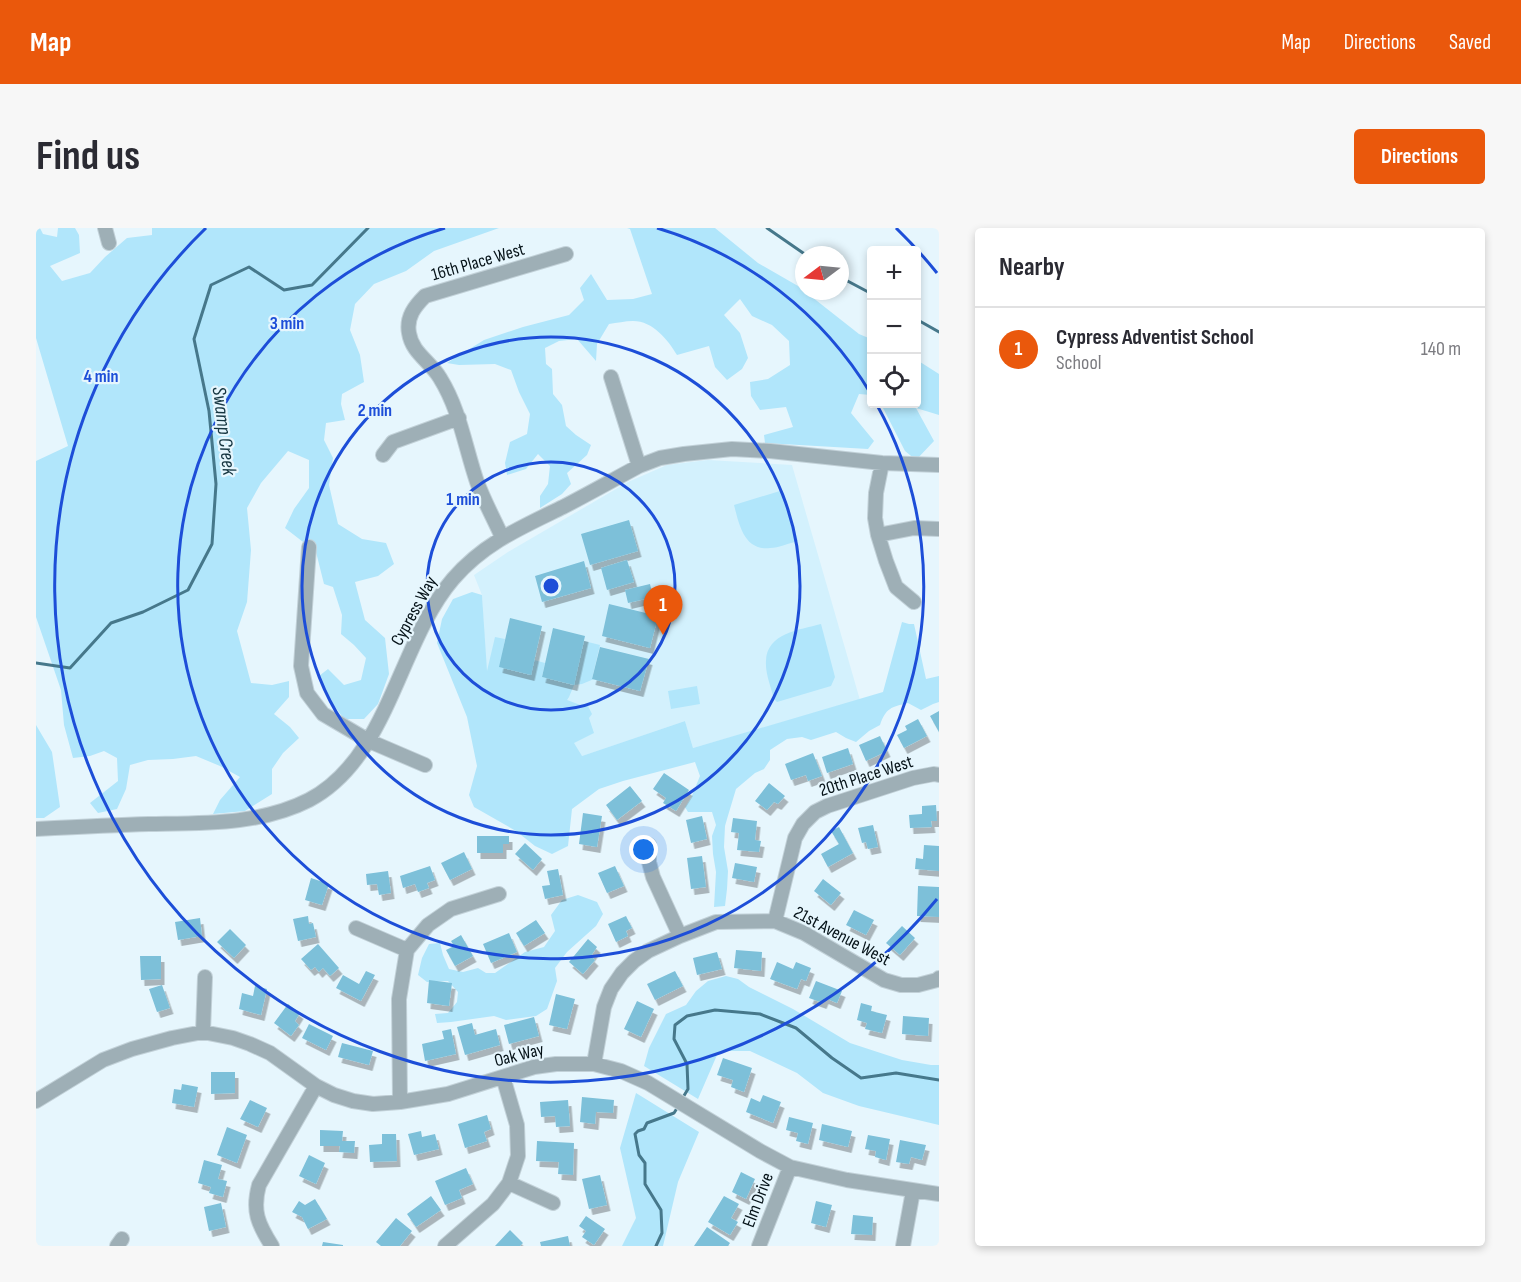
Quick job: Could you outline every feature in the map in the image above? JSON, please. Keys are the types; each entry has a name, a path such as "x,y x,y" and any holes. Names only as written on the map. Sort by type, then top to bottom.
{"street":[{"path":"105,228 109,243"},
{"name":"16th Place West","path":"459,418 440,377 414,348 408,332 410,317 416,306 425,296 566,254"},
{"path":"611,377 639,466"},
{"path":"383,455 393,442 459,418 477,483 502,537"},
{"name":"Cypress Way","path":"36,829 223,822 262,816 310,799 333,784 369,741 430,612 453,579 472,560 502,537 639,466 660,458 732,449 882,463 939,465"},
{"path":"882,463 876,493 875,518 878,535 896,587 914,602"},
{"path":"878,535 914,528 939,529"},
{"path":"309,547 301,666 307,693 323,714 369,741 425,765"},
{"name":"20th Place West","path":"775,921 795,838 803,824 815,812 913,778 939,775"},
{"path":"649,845 649,862 653,877 680,936"},
{"path":"400,1102 399,999 407,950 428,925 452,909 499,894"},
{"name":"21st Avenue West","path":"594,1064 604,1007 611,989 622,973 648,951 716,922 775,921 804,933 884,980 901,985 918,985 939,978"},
{"path":"356,928 407,950"},
{"path":"203,1032 205,977"},
{"name":"Oak Way","path":"36,1101 103,1060 142,1046 203,1032 233,1038 260,1048 316,1086 334,1095 373,1104 448,1094 534,1068 556,1064 594,1064 634,1076 648,1083 790,1167 847,1180 939,1194"},
{"path":"445,1246 493,1204 509,1183 518,1156 517,1125 503,1077"},
{"path":"272,1246 262,1232 256,1216 255,1199 264,1173 316,1086"},
{"name":"Elm Drive","path":"759,1246 790,1167"},
{"path":"509,1183 553,1203"},
{"path":"903,1246 913,1191"}],"shaded area":[{"path":"36,228 40,228 43,234 57,237 58,228 75,228 79,235 80,253 50,266 62,281 90,273 127,238 152,235 152,228 499,228 434,251 406,271 374,284 355,304 350,330 360,355 364,382 342,394 341,404 345,420 326,423 324,440 333,458 329,485 338,524 362,539 386,543 394,564 378,576 355,582 365,620 385,638 389,674 378,704 364,719 344,719 327,696 319,676 328,669 344,685 361,680 366,658 341,634 342,615 333,587 324,584 316,552 285,528 294,509 309,488 309,460 288,451 261,483 247,508 251,550 247,602 237,631 251,683 272,685 289,681 289,697 274,714 299,738 283,753 272,769 272,794 245,811 213,814 220,800 240,777 196,756 148,760 130,765 126,789 117,809 98,813 90,803 118,781 117,758 104,751 73,758 64,725 61,690 36,617 36,461 68,446 36,338"},
{"path":"627,228 715,228 758,263 795,284 795,300 816,300 859,334 867,337 867,395 859,394 851,413 874,441 868,449 765,443 764,435 793,427 786,407 760,410 751,396 750,382 768,379 790,365 789,341 772,325 752,316 740,299 724,315 740,333 748,358 742,369 727,380 715,367 709,346 677,355 659,332 640,322 609,324 597,344 596,361 577,339 559,341 545,348 546,364 552,369 553,394 562,405 566,426 591,445 587,455 567,473 571,484 562,494 540,508 540,496 548,484 550,466 538,454 526,469 507,475 505,463 510,442 527,434 530,414 511,370 495,364 447,363 484,340 569,315 584,300 580,288 591,274 607,300 633,299 652,294 630,229"},
{"path":"921,363 939,374 939,415 916,408 921,408"},
{"path":"883,408 916,408 934,441 916,460 905,451"},
{"path":"708,460 792,465 860,700 693,748 685,721 559,764 486,674 482,595 474,575 508,552 628,482 667,465"},
{"path":"780,491 784,494 798,541 773,548 761,548 754,545 744,535 734,505"},
{"path":"472,592 482,595 487,671 495,637 505,639 500,667 530,675 534,660 545,663 542,677 573,685 584,641 600,645 592,679 594,679 574,685 567,700 583,706 587,704 592,714 589,718 594,733 574,743 582,756 685,721 693,748 883,692 902,622 914,624 926,679 939,676 939,702 921,710 908,703 893,707 887,712 880,725 856,742 836,732 811,740 802,737 787,739 770,750 770,760 764,769 755,773 736,789 725,826 724,847 728,871 725,906 714,907 716,872 712,836 716,825 712,812 688,812 685,807 700,776 695,762 599,789 572,809 568,846 552,854 535,846 516,831 474,807 469,795 477,766 467,717 437,643 442,619 453,599"},
{"path":"821,624 835,677 831,686 777,702 774,699 766,670 768,652 772,644 786,634"},
{"path":"697,686 700,704 671,709 668,691"},
{"path":"36,725 52,752 60,807 44,818 36,818"},
{"path":"578,895 597,902 603,914 596,926 567,952 555,968 557,981 547,1009 536,1016 506,1020 494,1016 437,1023 435,1014 448,1013 457,1002 458,992 448,981 427,982 418,975 422,958 429,944 440,943 449,969 463,972 478,968 486,973 495,973 525,952 544,947 555,931 551,915 562,900"},
{"path":"726,976 738,979 850,1043 902,1060 939,1065 939,1125 859,1106 823,1093 797,1073 750,1051 724,1051 717,1055 698,1099 644,1066 649,1048 666,1014 686,1005 696,991 708,981"},
{"path":"636,1093 699,1132 678,1182 663,1246 622,1246 636,1218 620,1148"}],"building":[{"path":"629,520 638,551 590,565 581,534"},
{"path":"627,560 634,582 607,590 601,568"},
{"path":"584,561 591,588 542,602 535,576"},
{"path":"650,584 653,597 628,603 625,590"},
{"path":"609,604 658,616 650,648 602,636"},
{"path":"510,618 542,626 531,675 499,667"},
{"path":"553,628 585,636 574,685 542,677"},
{"path":"600,647 649,659 640,691 592,679"},
{"path":"939,711 939,732 930,716"},
{"path":"918,719 927,736 904,748 897,735 907,730 905,726"},
{"path":"880,736 887,751 866,761 859,745"},
{"path":"848,748 853,764 827,773 822,757"},
{"path":"813,753 822,776 808,781 806,775 791,780 785,764"},
{"path":"664,773 689,790 676,811 663,803 666,798 653,789"},
{"path":"769,783 785,796 778,804 774,802 767,810 755,801"},
{"path":"630,786 642,801 617,820 606,805"},
{"path":"936,805 937,821 931,821 932,827 910,828 909,815 922,814 922,806"},
{"path":"583,813 602,816 597,847 579,844"},
{"path":"702,816 707,839 691,843 686,820"},
{"path":"733,818 757,821 755,840 761,841 759,852 737,850 739,833 731,832"},
{"path":"873,825 878,847 868,849 866,842 862,843 858,828"},
{"path":"839,827 853,853 828,867 821,854 839,844 831,831"},
{"path":"477,836 509,836 509,844 503,844 503,853 477,853"},
{"path":"525,843 542,859 533,870 515,854"},
{"path":"924,845 939,846 939,871 915,869 916,858 923,859"},
{"path":"464,852 472,869 450,880 441,863"},
{"path":"702,856 706,887 691,889 687,858"},
{"path":"735,863 757,867 754,882 732,878"},
{"path":"430,866 435,880 427,883 429,888 418,892 415,884 403,888 400,876"},
{"path":"615,866 624,886 607,893 598,873"},
{"path":"558,869 563,895 545,899 542,886 550,885 547,871"},
{"path":"388,871 391,893 379,895 377,884 367,885 366,874"},
{"path":"311,878 329,884 322,905 305,900"},
{"path":"823,879 841,893 831,905 814,891"},
{"path":"918,886 939,887 939,917 917,916"},
{"path":"854,910 874,920 866,935 846,925"},
{"path":"308,916 309,924 313,923 316,937 298,941 293,919"},
{"path":"626,916 632,928 626,931 628,936 616,942 608,924"},
{"path":"200,918 202,936 178,940 175,922"},
{"path":"536,920 545,933 524,946 516,933"},
{"path":"902,926 915,938 900,955 886,943"},
{"path":"230,929 246,945 234,958 217,942"},
{"path":"509,933 517,952 491,963 483,944"},
{"path":"461,935 473,956 455,966 446,950 454,946 451,941"},
{"path":"588,939 597,947 591,956 595,960 583,974 569,962"},
{"path":"318,944 339,968 330,976 323,968 319,972 315,967 311,970 301,959"},
{"path":"736,950 762,952 761,971 734,968"},
{"path":"717,952 722,969 697,975 693,958"},
{"path":"140,956 161,956 161,979 141,980"},
{"path":"777,962 793,969 796,962 811,968 806,981 801,979 797,989 770,979"},
{"path":"366,971 375,975 361,1001 336,988 343,975 359,984"},
{"path":"675,971 683,986 655,1000 647,984"},
{"path":"429,980 452,983 449,1006 427,1003"},
{"path":"816,981 842,991 837,1003 825,998 823,1003 809,998"},
{"path":"162,985 170,1008 157,1012 149,989"},
{"path":"255,986 267,989 261,1015 239,1009 242,993 253,996"},
{"path":"556,994 575,999 567,1029 549,1025"},
{"path":"637,1001 654,1009 641,1037 624,1029"},
{"path":"861,1003 872,1006 871,1011 887,1015 882,1033 865,1029 867,1023 857,1020"},
{"path":"288,1004 300,1013 295,1021 299,1025 291,1036 274,1023"},
{"path":"903,1016 929,1018 928,1036 902,1034"},
{"path":"534,1017 539,1036 509,1044 504,1025"},
{"path":"472,1023 475,1035 496,1029 500,1045 465,1055 457,1027"},
{"path":"309,1024 333,1036 326,1050 302,1038"},
{"path":"451,1029 456,1054 425,1061 422,1044 444,1039 442,1031"},
{"path":"342,1043 373,1051 369,1065 338,1057"},
{"path":"723,1058 752,1068 744,1092 731,1087 733,1080 717,1075"},
{"path":"211,1072 235,1072 235,1093 211,1094"},
{"path":"182,1084 198,1087 194,1107 172,1103 174,1089 181,1090"},
{"path":"763,1095 781,1102 773,1123 746,1112 751,1098 760,1102"},
{"path":"582,1097 614,1100 613,1113 596,1112 595,1124 580,1122"},
{"path":"250,1100 267,1108 258,1127 240,1119"},
{"path":"568,1100 570,1126 556,1127 555,1116 541,1117 540,1102"},
{"path":"487,1115 491,1129 484,1132 487,1141 465,1148 458,1124"},
{"path":"789,1117 813,1123 808,1144 796,1141 798,1133 786,1130"},
{"path":"822,1124 852,1131 848,1147 819,1140"},
{"path":"227,1127 247,1135 237,1163 217,1155"},
{"path":"320,1130 343,1131 342,1141 355,1141 354,1153 339,1152 340,1146 320,1146"},
{"path":"421,1131 422,1137 435,1134 439,1149 414,1155 408,1134"},
{"path":"382,1134 396,1134 397,1161 370,1162 369,1145 382,1144"},
{"path":"868,1135 890,1139 886,1160 875,1157 876,1151 865,1149"},
{"path":"900,1140 926,1145 922,1160 911,1157 909,1164 896,1162"},
{"path":"537,1141 574,1143 573,1175 558,1174 559,1162 536,1161"},
{"path":"309,1155 325,1163 316,1184 299,1176"},
{"path":"204,1160 222,1165 218,1179 227,1181 223,1197 209,1193 211,1187 198,1183"},
{"path":"466,1168 473,1184 459,1190 462,1198 445,1205 435,1181"},
{"path":"741,1172 755,1179 746,1199 732,1192"},
{"path":"600,1175 607,1205 589,1209 582,1179"},
{"path":"431,1196 441,1210 416,1227 407,1214"},
{"path":"724,1196 739,1204 731,1218 738,1222 730,1235 708,1222"},
{"path":"315,1199 327,1219 308,1229 302,1217 292,1212 299,1201 305,1205"},
{"path":"816,1201 832,1205 826,1227 811,1223"},
{"path":"221,1203 226,1227 209,1231 204,1207"},
{"path":"853,1215 873,1217 872,1235 851,1234"},
{"path":"586,1216 605,1229 594,1245 582,1237 586,1231 579,1226"},
{"path":"396,1218 412,1231 400,1246 381,1246 376,1242"},
{"path":"707,1227 730,1243 728,1246 694,1246"},
{"path":"510,1230 523,1243 520,1246 495,1246"},
{"path":"568,1236 570,1246 541,1246 540,1242"},
{"path":"323,1242 343,1245 343,1246 322,1246"}],"waterway":[{"name":"Swamp Creek","path":"36,663 70,668 111,623 143,612 188,590 212,544 216,484 209,411 194,339 211,285 249,267 284,290 312,285 368,228"},
{"name":"Swamp Creek","path":"767,228 795,247"},
{"name":"Swamp Creek","path":"849,282 867,291"},
{"name":"Swamp Creek","path":"921,322 939,332"},
{"path":"682,1099 688,1089 687,1064 674,1039 675,1025 687,1016 715,1010 760,1014 796,1028 832,1058 861,1078 896,1073 939,1080"},
{"path":"656,1246 662,1233 661,1210 645,1184 645,1163 639,1155 635,1134 644,1129 647,1123 674,1113 679,1105"}],"place":[{"name":"Cypress Adventist School","path":"663,635"}]}
